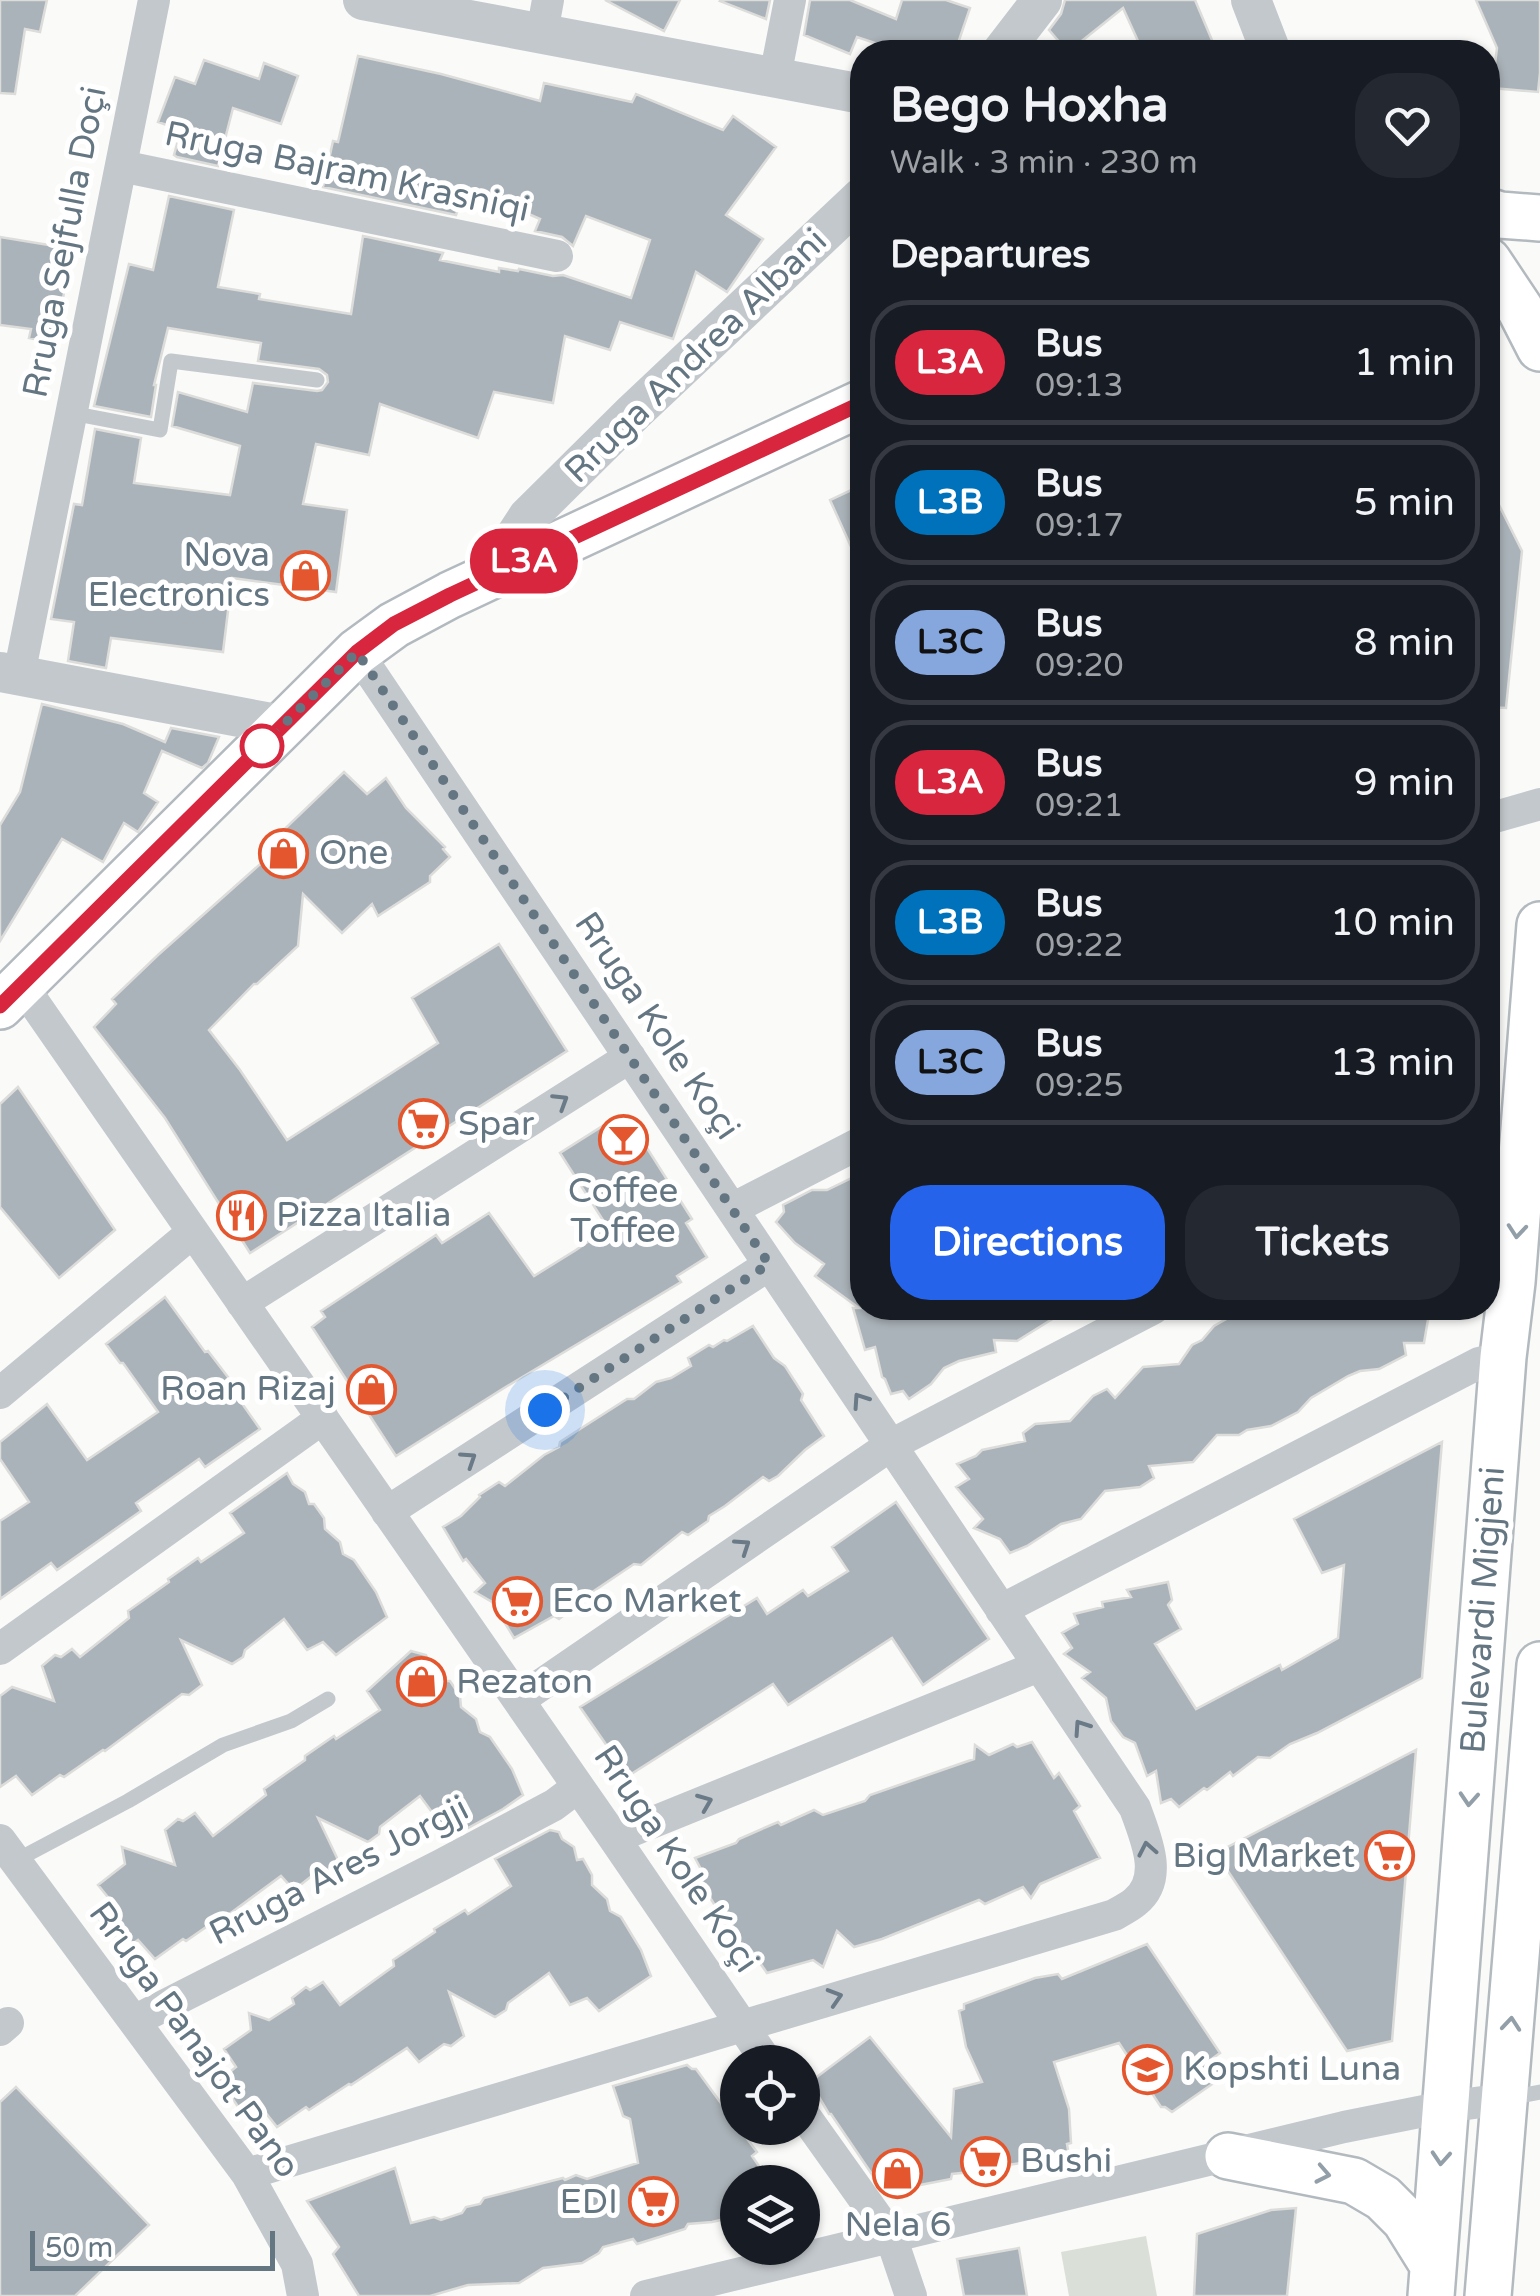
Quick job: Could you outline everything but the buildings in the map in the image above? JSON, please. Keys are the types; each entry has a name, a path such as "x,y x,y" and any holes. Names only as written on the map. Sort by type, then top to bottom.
{"main road":[{"path":"1511,209 1540,249"},
{"path":"1500,279 1540,348"},
{"path":"11,995 357,652 394,624 850,410"},
{"name":"Bulevardi Migjeni","path":"1432,2281 1503,1357 1505,1169 1540,925"},
{"name":"Bulevardi Migjeni","path":"1488,2296 1522,2096 1540,1665"},
{"path":"1228,2156 1354,2181 1383,2198 1404,2220 1432,2281"}],"street":[{"name":"Rruga Sejfulla Doçi","path":"10,674 72,413 154,0"},
{"path":"363,0 545,17 774,78 850,92"},
{"path":"774,78 790,0"},
{"path":"1011,40 1042,0"},
{"path":"1251,0 1266,40"},
{"name":"Rruga Bajram Krasniqi","path":"121,166 557,256"},
{"name":"Rruga Andrea Albani","path":"506,570 515,537 528,518 850,208"},
{"name":"Rruga Kole Koçi","path":"357,652 1136,1808 1150,1857 1146,1891 1114,1915 741,2026"},
{"path":"10,674 282,725"},
{"path":"1500,816 1540,804"},
{"name":"Rruga Kole Koçi","path":"11,995 193,1232 755,2045"},
{"path":"242,1303 630,1057"},
{"path":"732,1209 850,1148"},
{"path":"0,1392 193,1232"},
{"path":"387,1512 769,1264"},
{"path":"518,1700 891,1445 1131,1320"},
{"path":"1002,1610 1479,1363 1503,1357"},
{"path":"0,1649 322,1418"},
{"path":"614,1838 1040,1666"},
{"name":"Rruga Ares Jorgji","path":"134,2021 441,1865 578,1787"},
{"name":"Rruga Panajot Pano","path":"8,1851 247,2174 297,2264 303,2296"},
{"path":"247,2174 741,2026"},
{"path":"646,2296 1344,2127 1444,2106 1522,2096"},
{"path":"820,2137 892,2237 911,2296"}],"lane":[{"path":"72,413 160,430 171,362 316,380"},
{"path":"8,1851 128,1802 224,1745 291,1721 328,1699"}],"shaded area":[{"path":"1146,2236 1157,2296 1069,2296 1061,2252"}],"bus line":[{"name":"L3A","path":"0,1006 357,652 394,624 850,409"}],"place":[{"name":"Nova Electronics","path":"305,575"},
{"name":"One","path":"284,853"},
{"name":"Spar","path":"423,1124"},
{"name":"Coffee Toffee","path":"623,1139"},
{"name":"Pizza Italia","path":"241,1215"},
{"name":"Roan Rizaj","path":"371,1389"},
{"name":"Eco Market","path":"517,1601"},
{"name":"Rezaton","path":"421,1682"},
{"name":"Big Market","path":"1390,1856"},
{"name":"Kopshti Luna","path":"1148,2069"},
{"name":"Bushi","path":"985,2161"},
{"name":"Nela 6","path":"898,2173"},
{"name":"EDI","path":"653,2202"}],"route":[{"path":"262,746 357,652 769,1264 545,1410"}]}
